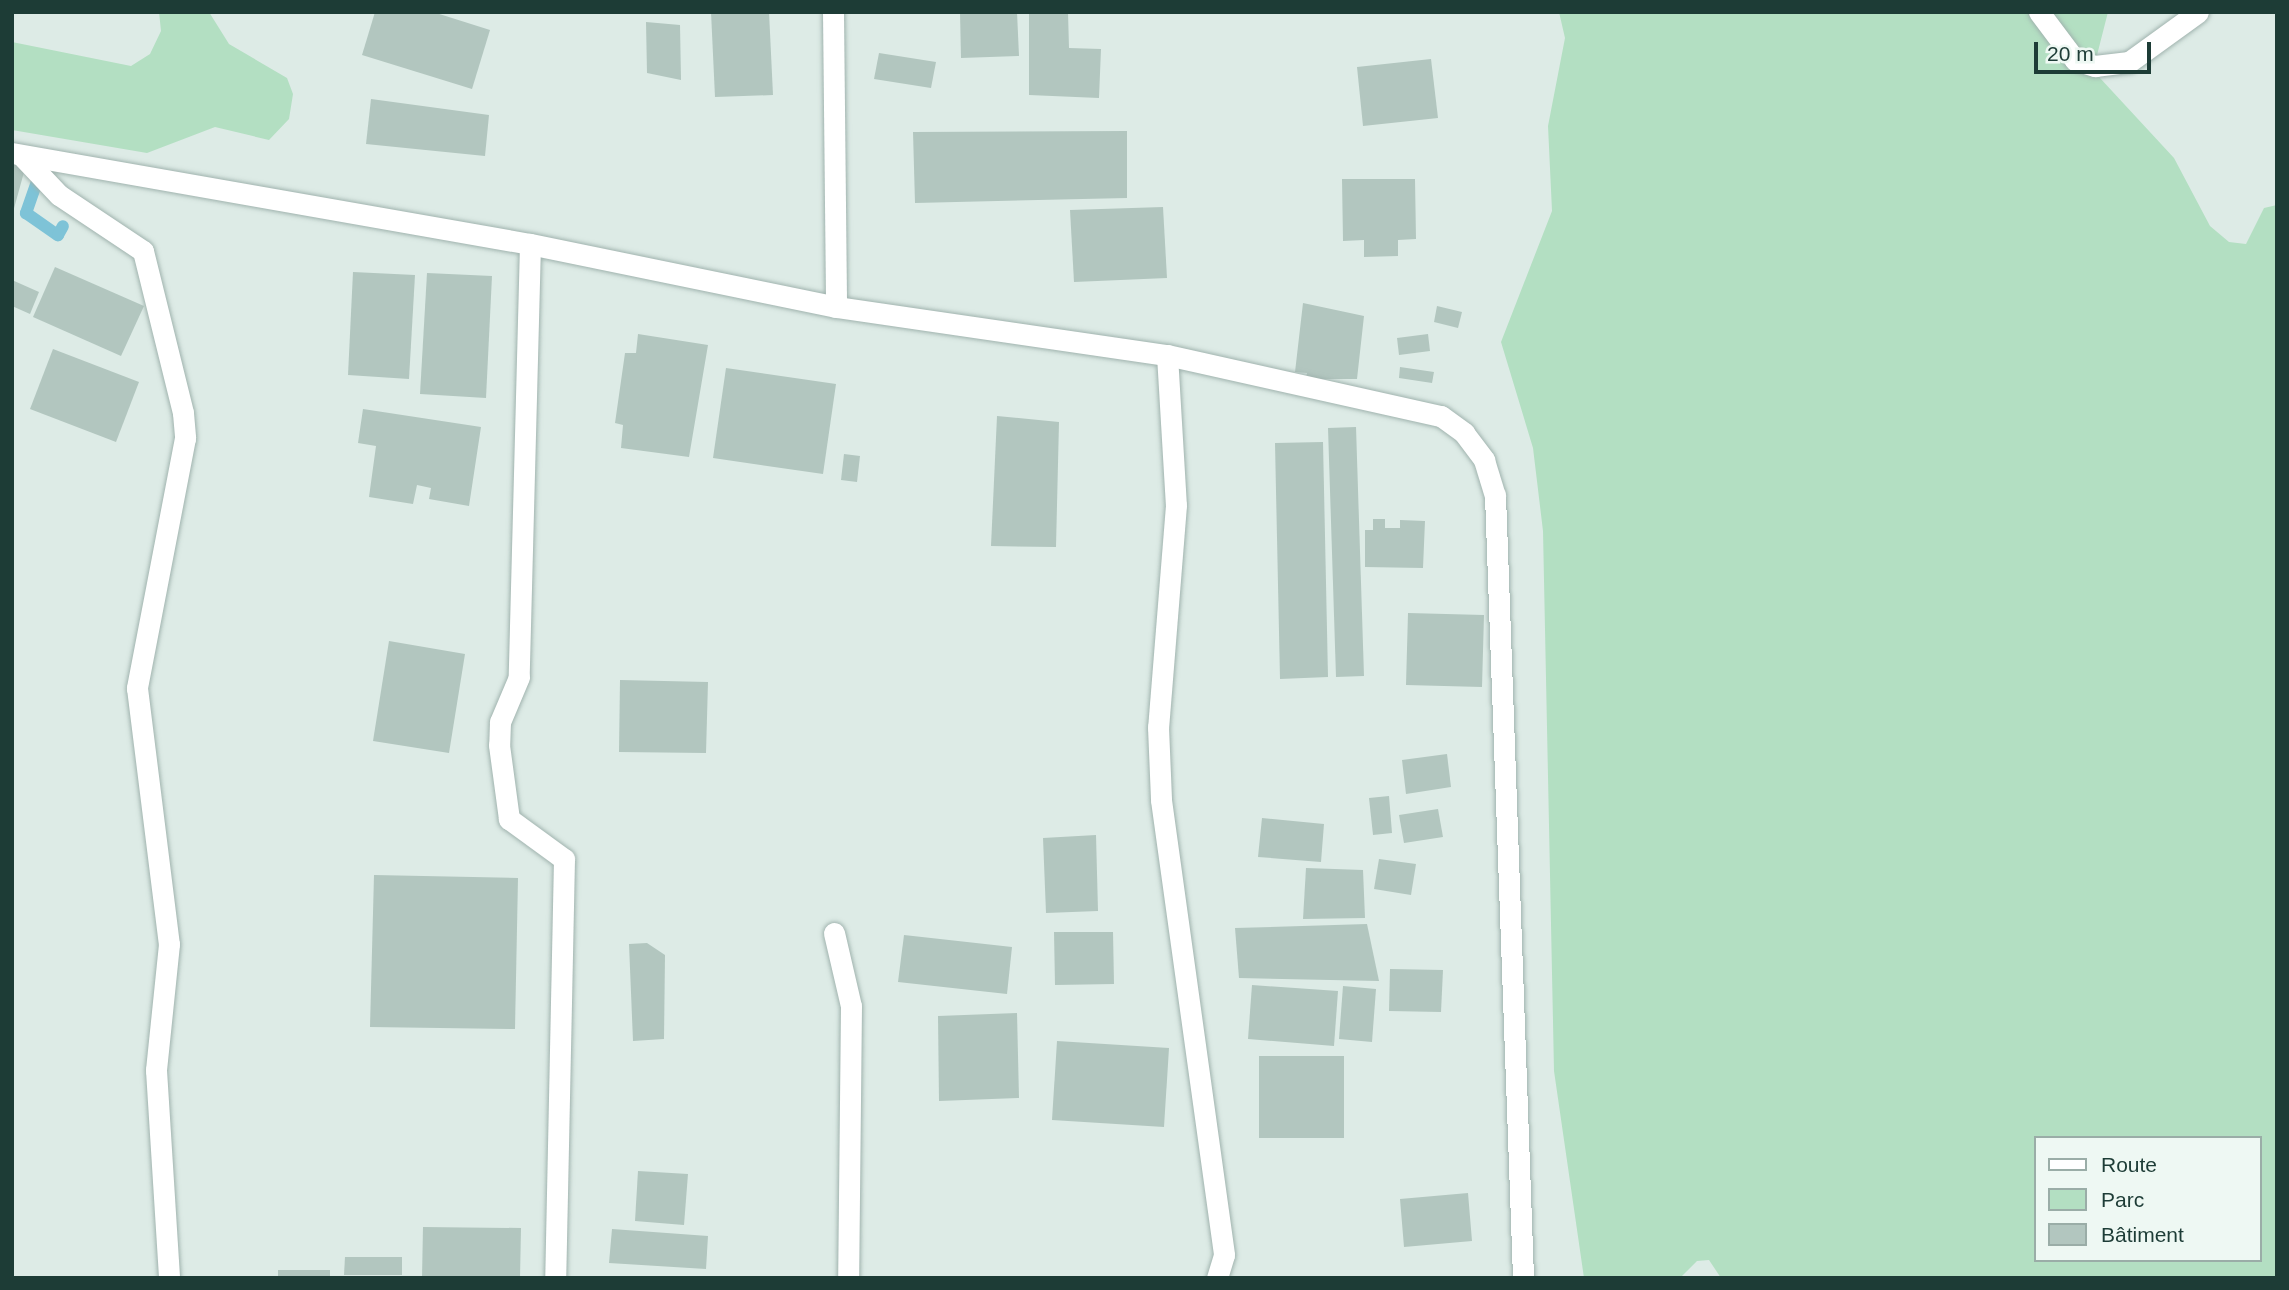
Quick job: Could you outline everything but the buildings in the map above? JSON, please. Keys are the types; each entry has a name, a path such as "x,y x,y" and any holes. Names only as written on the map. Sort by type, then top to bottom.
{"street":[{"path":"833,12 836,307"},
{"path":"2039,12 2075,60 2095,65 2129,62 2198,12"},
{"path":"17,154 530,244 836,307 1167,355 1441,416 1484,460 1495,495 1523,1278"},
{"path":"17,154 59,195 143,251 183,413 185,439 137,688 169,944 156,1070 169,1278"},
{"path":"530,244 519,677 500,722 499,745 509,820 564,859 555,1278"},
{"path":"1167,355 1176,505 1158,727 1161,800 1224,1255 1217,1278"},
{"path":"834,933 851,1006 848,1278"}],"green space":[{"path":"159,12 209,12 229,44 287,78 293,94 289,119 269,140 215,127 147,153 12,130 12,42 131,66 150,54 161,31"},
{"path":"1559,12 2108,12 2095,63 2100,78 2174,158 2210,226 2229,242 2246,244 2264,208 2277,205 2277,1278 1721,1278 1709,1260 1697,1261 1680,1278 1584,1278 1554,1071 1543,531 1533,448 1501,342 1552,211 1548,126 1565,38"}],"waterway":[{"path":"41,170 26,213 58,235 63,226"}]}
